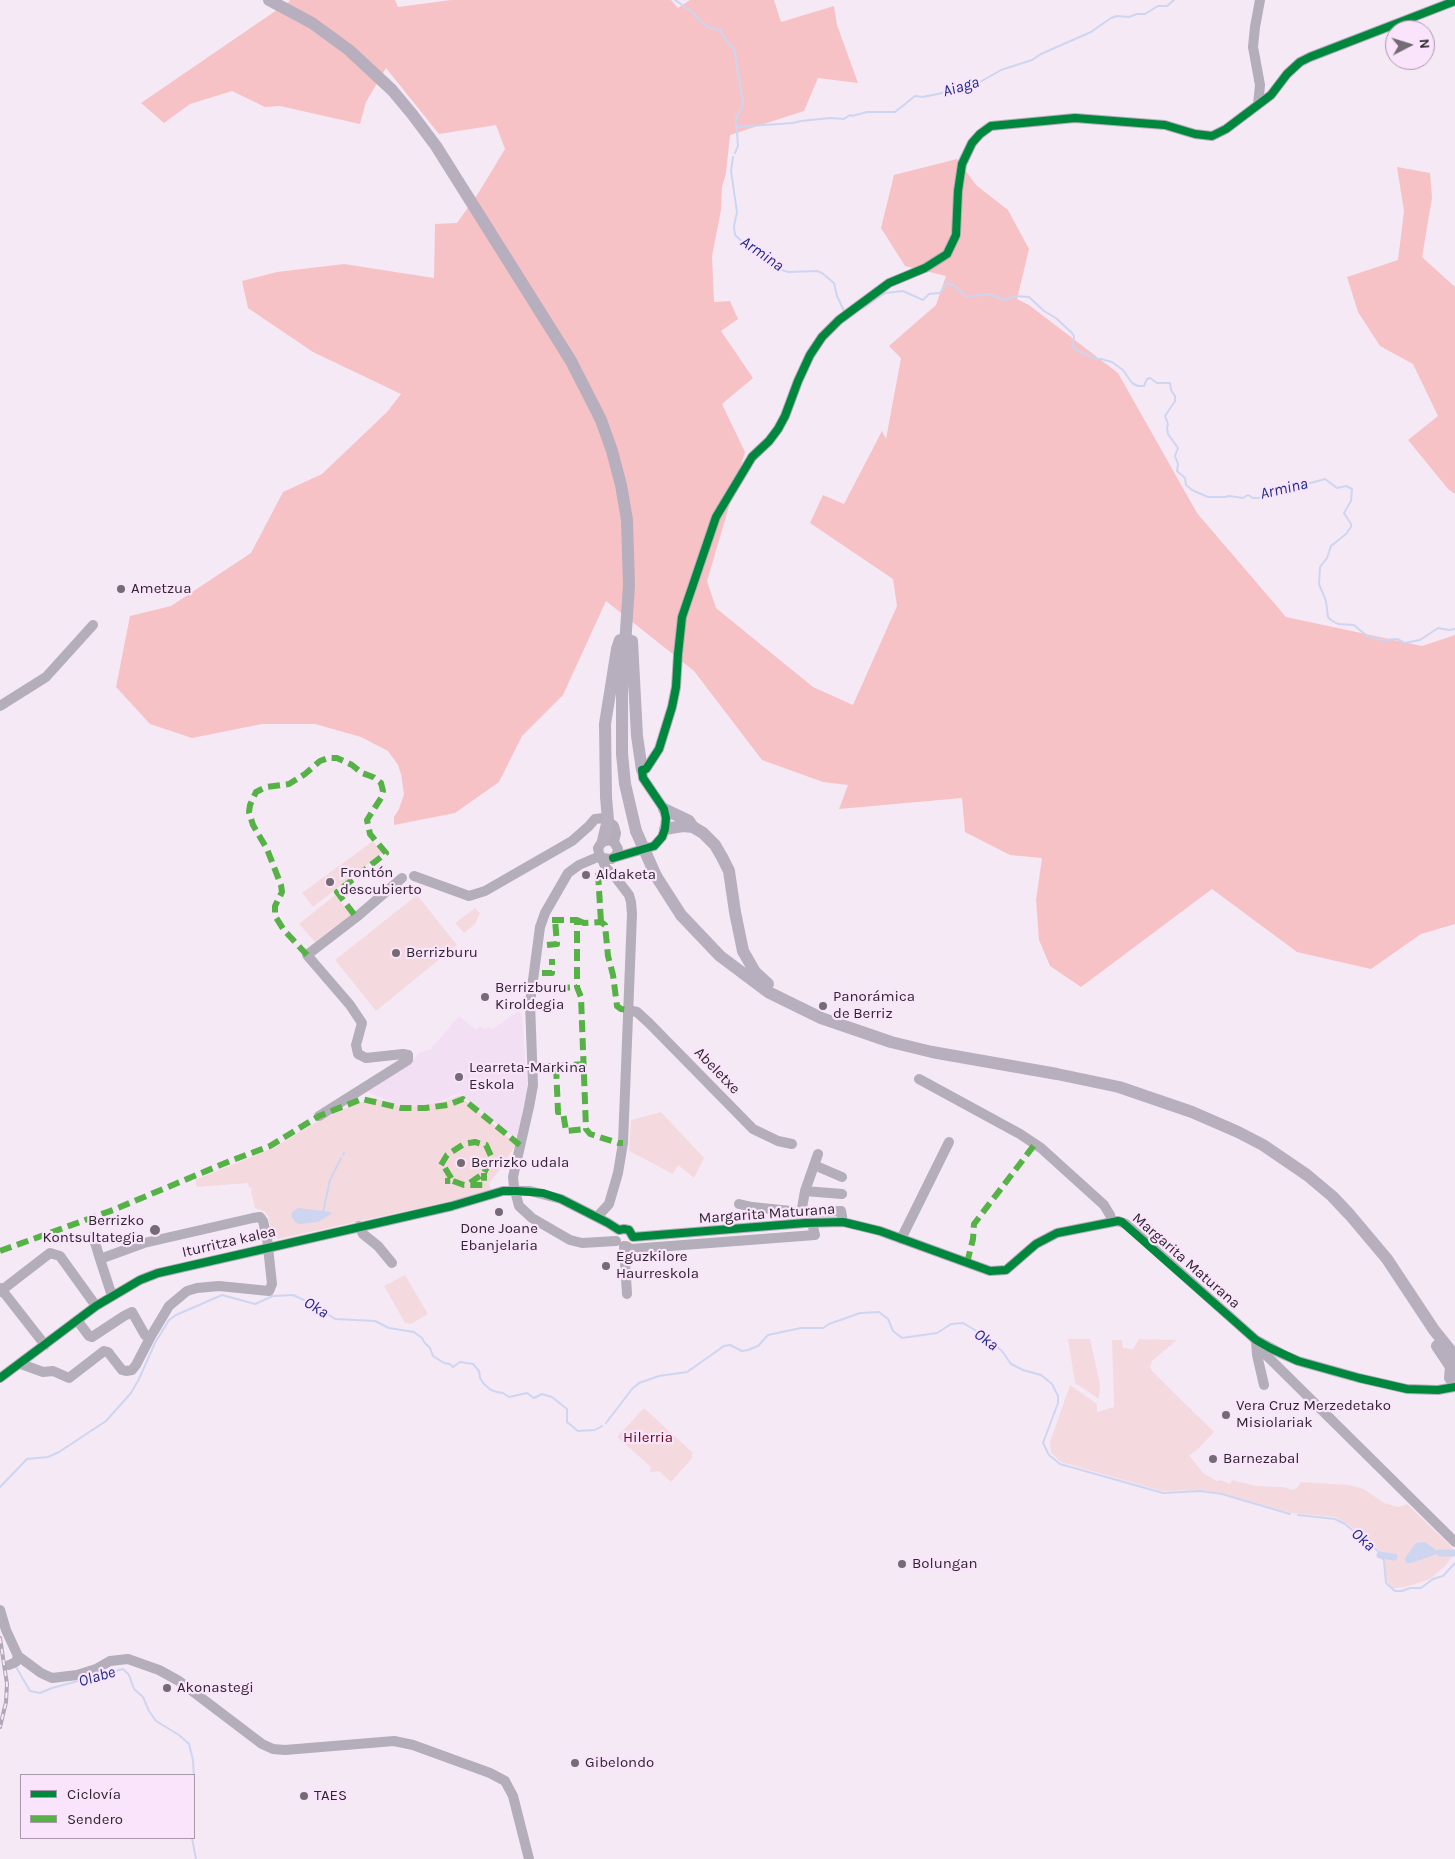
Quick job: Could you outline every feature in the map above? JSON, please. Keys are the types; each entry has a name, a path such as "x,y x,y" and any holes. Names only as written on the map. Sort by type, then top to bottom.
{"main road":[{"path":"269,0 312,23 349,50 392,90 412,114 436,146 570,360 600,420 612,451 621,485 627,520 637,736 642,770"},
{"path":"629,594 622,691 622,754 625,784 636,831 656,876 681,915 720,956 768,992 801,1009 837,1024 891,1042 932,1052 1048,1072 1119,1087 1192,1112 1238,1132 1288,1162 1332,1196 1367,1233 1387,1258 1434,1330 1455,1356"},
{"path":"609,842 605,724 617,649 627,619"},
{"path":"664,809 689,822 710,840 726,865 732,884 735,912 743,951 748,962 764,981 791,998 801,1009"},
{"path":"665,829 683,826 693,827"},
{"path":"1411,1295 1429,1334 1451,1366 1454,1380"}],"street":[{"path":"1258,104 1260,85 1253,47 1260,0"},
{"path":"623,1240 582,1243 570,1240 532,1218 519,1206 513,1176 533,1085 530,1003 540,928 545,913 568,872 582,863 654,846 662,837 666,818 664,809 643,778 642,770 646,769 659,748 672,707 676,687 682,617 716,517 752,457 768,442 786,416 798,381 810,355 822,337 839,320 889,283 925,268 947,254 956,235 958,191 962,164 972,143 991,126 1075,118 1165,124 1195,134 1212,136 1226,130 1277,88 1287,74 1310,57 1455,1"},
{"path":"0,706 46,677 93,625"},
{"path":"414,876 464,895 476,895 486,891 572,841 592,822 606,797"},
{"path":"592,822 604,818 608,820"},
{"path":"592,822 618,851 605,859"},
{"path":"609,842 635,851"},
{"path":"608,1223 609,1204 618,1173 623,1143 631,902 629,895 598,848 609,842"},
{"path":"319,1116 408,1060 408,1055 403,1054 366,1058 358,1054 356,1045 362,1023 350,1005 307,955 359,915 402,878"},
{"name":"Abeletxe","path":"628,1010 637,1012 650,1024 753,1129 778,1141 792,1144"},
{"path":"919,1079 1020,1134 1041,1148 1104,1205 1110,1214 1112,1222"},
{"path":"902,1239 949,1142"},
{"path":"818,1154 805,1191 802,1208 804,1211 841,1211 843,1222"},
{"path":"814,1165 842,1178"},
{"path":"494,1193 513,1176"},
{"path":"494,1193 516,1191 543,1193 561,1199 608,1223 631,1249 815,1235 828,1222"},
{"path":"805,1191 842,1194"},
{"name":"Iturritza kalea","path":"0,1378 96,1306 140,1280 158,1273 452,1206 494,1193"},
{"path":"597,1217 609,1204"},
{"path":"739,1204 791,1211"},
{"path":"21,1364 43,1372 53,1370 69,1378 104,1351 108,1352 122,1370 132,1370 169,1306 186,1291 218,1286 269,1291 272,1284 268,1247 263,1221 260,1217 144,1243 100,1259"},
{"name":"Margarita Maturana","path":"623,1240 812,1223 843,1222 902,1239 990,1271 998,1271 1006,1270 1036,1244 1057,1233 1118,1221 1126,1224 1256,1340 1262,1350 1278,1358 1292,1380 1455,1542"},
{"path":"812,1223 815,1235"},
{"path":"359,1226 363,1234 378,1246 392,1263"},
{"path":"93,1236 112,1296"},
{"path":"623,1240 627,1294"},
{"path":"45,1345 1,1290 50,1253 60,1256 96,1306"},
{"path":"77,1320 89,1336 92,1337 132,1312 145,1335 151,1336"},
{"path":"1256,1340 1257,1355 1264,1385"},
{"path":"1278,1358 1298,1361 1359,1378 1407,1388 1428,1389 1454,1380"},
{"path":"1292,1380 1290,1368 1292,1364 1298,1361"},
{"path":"0,1610 6,1630 18,1656 41,1673 52,1678 77,1675 96,1669 119,1658 138,1662 159,1670 179,1682 262,1744 273,1749 285,1750 394,1741 413,1745 490,1773 505,1781 513,1796 529,1859"},
{"path":"4,1666 16,1662 18,1656"}],"shaded area":[{"path":"289,0 395,0 398,7 451,0 671,0 678,8 690,0 774,0 781,22 834,6 837,25 858,83 818,78 804,111 730,135 726,173 722,187 721,210 712,256 714,302 730,301 738,319 721,331 753,378 722,404 745,452 707,581 716,608 813,687 853,705 897,606 893,579 810,523 823,495 844,504 882,431 886,439 901,358 889,346 936,305 946,276 905,266 881,228 894,175 957,159 976,185 1008,210 1029,249 1017,299 1029,305 1118,373 1197,513 1286,617 1422,646 1455,635 1455,924 1421,934 1371,969 1297,952 1212,889 1081,987 1050,966 1039,940 1036,900 1042,858 1010,855 965,832 962,798 839,809 848,785 823,782 762,760 694,671 606,601 563,695 522,736 499,782 455,813 394,825 394,817 404,794 398,765 388,751 361,737 315,724 262,724 192,738 150,724 116,687 130,616 171,606 251,553 283,492 322,474 387,412 401,394 313,352 248,308 242,281 277,272 344,264 434,278 435,224 457,223 479,192 505,149 496,125 439,134 386,68 366,102 360,124 280,106 265,107 232,91 190,104 164,123 141,103"},
{"path":"1397,167 1430,173 1432,198 1422,257 1455,287 1455,494 1448,489 1408,440 1438,416 1413,364 1380,346 1358,312 1347,277 1398,260 1404,211"},
{"name":"Learreta-Markina Eskola","path":"518,1011 522,1014 527,1085 525,1108 518,1141 459,1093 441,1101 409,1107 399,1106 368,1092 413,1060 419,1053 431,1049 459,1016 476,1030 480,1026 485,1029 488,1027 493,1029"}],"green space":[{"name":"Frontón descubierto","path":"373,841 382,853 313,907 302,893"},
{"path":"335,895 351,915 315,942 299,924"},
{"name":"Berrizburu","path":"417,895 457,945 376,1011 335,960"},
{"path":"475,908 480,913 475,924 464,933 455,923"},
{"path":"459,1095 516,1144 500,1170 489,1183 491,1189 465,1198 278,1239 272,1234 268,1216 264,1211 255,1208 251,1192 252,1188 249,1187 248,1183 197,1187 195,1180 273,1148 320,1120 353,1105 375,1098 398,1106 409,1107 446,1101"},
{"path":"661,1112 704,1158 694,1178 678,1165 673,1174 629,1151 631,1120"},
{"path":"405,1275 428,1314 411,1324 405,1323 384,1286"},
{"path":"1068,1339 1090,1339 1100,1384 1099,1399 1075,1383"},
{"path":"1139,1339 1177,1340 1152,1361 1150,1367 1214,1432 1196,1451 1189,1455 1203,1473 1217,1481 1221,1480 1230,1484 1232,1480 1256,1486 1283,1487 1292,1490 1297,1488 1301,1482 1349,1485 1364,1489 1384,1503 1398,1507 1407,1504 1452,1547 1455,1553 1445,1566 1430,1579 1405,1587 1393,1588 1388,1583 1385,1575 1385,1561 1377,1548 1336,1517 1291,1513 1222,1493 1201,1490 1162,1491 1061,1462 1051,1453 1050,1442 1070,1385 1097,1404 1097,1412 1114,1407 1112,1340 1122,1340 1123,1348 1133,1349"},
{"name":"Hilerria","path":"644,1408 693,1453 691,1456 693,1457 671,1482 659,1471 650,1472 651,1467 617,1437"}],"water":[{"path":"298,1208 331,1212 331,1214 318,1222 300,1224 296,1223 291,1216 292,1212"},
{"path":"1425,1542 1440,1553 1406,1563 1405,1558 1416,1543"}],"waterway":[{"name":"Armina","path":"675,0 710,28 720,30 727,42 734,48 743,103 736,117 738,146 735,153"},
{"name":"Aiaga","path":"736,127 830,118 844,119 850,115 867,112 895,112 915,96 923,97 942,93 953,86 980,82 1001,70 1032,60 1041,54 1091,32 1111,18 1145,14 1158,6 1167,6 1174,0"},
{"name":"Armina","path":"733,157 731,171 737,212 734,226 735,235 747,246 760,253 774,267 788,272 817,271 822,273 834,283 837,296 844,311"},
{"name":"Armina","path":"863,308 885,293 903,291 923,300 929,294 940,293 947,283 955,286 967,297 988,294 1005,300 1015,296 1029,297 1072,333 1074,336 1073,346 1076,350 1096,359 1112,362 1123,370 1132,383 1138,386 1144,386 1147,379 1150,378 1157,383 1170,383 1175,401 1165,416 1168,424 1168,434 1178,448 1175,456 1178,464 1177,471 1185,478 1186,485 1192,490 1208,497 1229,496 1243,498 1248,495 1253,498 1259,498 1272,491 1282,491 1325,479 1337,488 1346,486 1352,489 1351,501 1344,513 1351,527 1346,534 1331,546 1327,558 1320,567 1319,584 1326,601 1328,617 1331,620 1338,624 1354,625 1367,636 1384,640 1397,639 1405,643 1420,640 1438,628 1455,629"},
{"path":"323,1212 330,1180 341,1158"},
{"name":"Oka","path":"0,1487 27,1459 48,1457 59,1452 106,1421 131,1393 155,1343 169,1320 176,1315 222,1295 255,1304 273,1296 293,1295 306,1301 319,1310 321,1314 329,1315 335,1319 375,1321 389,1328 414,1332 430,1348 433,1356 444,1363 450,1364 453,1367 460,1362 473,1364 479,1371 480,1378 484,1384 491,1390 503,1393 509,1397 527,1393 534,1398 542,1394 552,1397 567,1409 567,1422 578,1431 595,1430 602,1426"},
{"name":"Oka","path":"606,1423 632,1389 639,1383 659,1376 687,1372 724,1346 730,1345 742,1351 748,1350 758,1346 768,1335 801,1328 823,1328 860,1313 879,1312 888,1319 893,1331 902,1338 937,1333 951,1324 963,1323 980,1333 1002,1351 1011,1364 1023,1370 1041,1375 1052,1384 1058,1396 1058,1403 1043,1443 1049,1455 1060,1464 1163,1493 1201,1491 1222,1494 1290,1514"},
{"name":"Oka","path":"1298,1515 1335,1519 1345,1524 1378,1551 1384,1561 1386,1583 1395,1591 1421,1588 1433,1579 1443,1576 1455,1563"},
{"path":"1440,1553 1455,1553"},
{"path":"1380,1555 1394,1557"},
{"name":"Olabe","path":"16,1667 30,1691 40,1693 123,1669 129,1675 134,1689 143,1697 156,1721 179,1735 189,1744 194,1774"},
{"name":"Olabe","path":"192,1839 196,1859"}],"railway":[{"path":"0,1638 7,1684 6,1702 0,1727"}],"marked path":[{"path":"307,955 284,930 275,916 275,906 282,892 281,885 267,849 253,825 249,812 256,792 266,787 289,784 305,774 320,761 328,758 337,758 352,765 362,773 373,777 381,783 383,791 381,798 367,820 370,834 386,853 337,892 356,917"},
{"path":"598,873 601,922"},
{"path":"552,920 577,920 577,987 581,997 586,1129 590,1134 623,1143"},
{"path":"547,945 557,944 555,920"},
{"path":"577,920 584,923 601,922 605,925 608,956 613,975 617,1006 628,1010"},
{"path":"542,973 552,973 552,959"},
{"path":"540,989 577,987"},
{"path":"556,1066 585,1064"},
{"path":"539,1066 556,1066 558,1112 563,1112 566,1131 586,1129"},
{"path":"0,1251 113,1210 270,1146 319,1116 362,1099 401,1108 425,1108 448,1105 463,1099 521,1146"},
{"path":"441,1165 447,1155 464,1144 475,1142 486,1145 491,1156 489,1163 484,1173 467,1185"},
{"path":"967,1263 973,1239 974,1224 1035,1144"},
{"path":"445,1168 453,1181 445,1181"},
{"path":"453,1181 464,1185 484,1185 484,1173"}],"cycle path":[{"path":"613,858 654,846 662,837 665,829 666,818 664,809 643,778 642,770 646,769 659,749 672,707 676,687 682,617 716,517 752,457 769,441 778,429 810,355 822,337 839,320 889,283 925,268 947,254 956,235 958,191 962,164 972,143 980,134 991,126 1075,118 1165,125 1195,134 1212,136 1226,129 1271,95 1287,74 1300,62 1455,1"},
{"path":"0,1378 96,1306 140,1280 158,1273 452,1206 503,1191 517,1191 543,1193 561,1199 619,1230 629,1230 633,1237 805,1223 843,1222 880,1231 990,1271 1006,1270 1036,1244 1057,1233 1118,1221 1122,1222 1256,1340 1270,1348 1298,1361 1407,1389 1438,1390 1455,1387"}],"place":[{"name":"Ametzua","path":"121,589"},
{"name":"Aldaketa","path":"586,875"},
{"name":"Frontón descubierto","path":"330,882"},
{"name":"Berrizburu","path":"396,953"},
{"name":"Berrizburu Kiroldegia","path":"485,997"},
{"name":"Panorámica de Berriz","path":"823,1006"},
{"name":"Learreta-Markina Eskola","path":"459,1077"},
{"name":"Berrizko udala","path":"461,1163"},
{"name":"Done Joane Ebanjelaria","path":"499,1212"},
{"name":"Berrizko Kontsultategia","path":"155,1230"},
{"name":"Eguzkilore Haurreskola","path":"606,1266"},
{"name":"Vera Cruz Merzedetako Misiolariak","path":"1226,1415"},
{"name":"Barnezabal","path":"1213,1459"},
{"name":"Bolungan","path":"902,1564"},
{"name":"Akonastegi","path":"167,1688"},
{"name":"Gibelondo","path":"575,1763"},
{"name":"TAES","path":"304,1796"}]}
